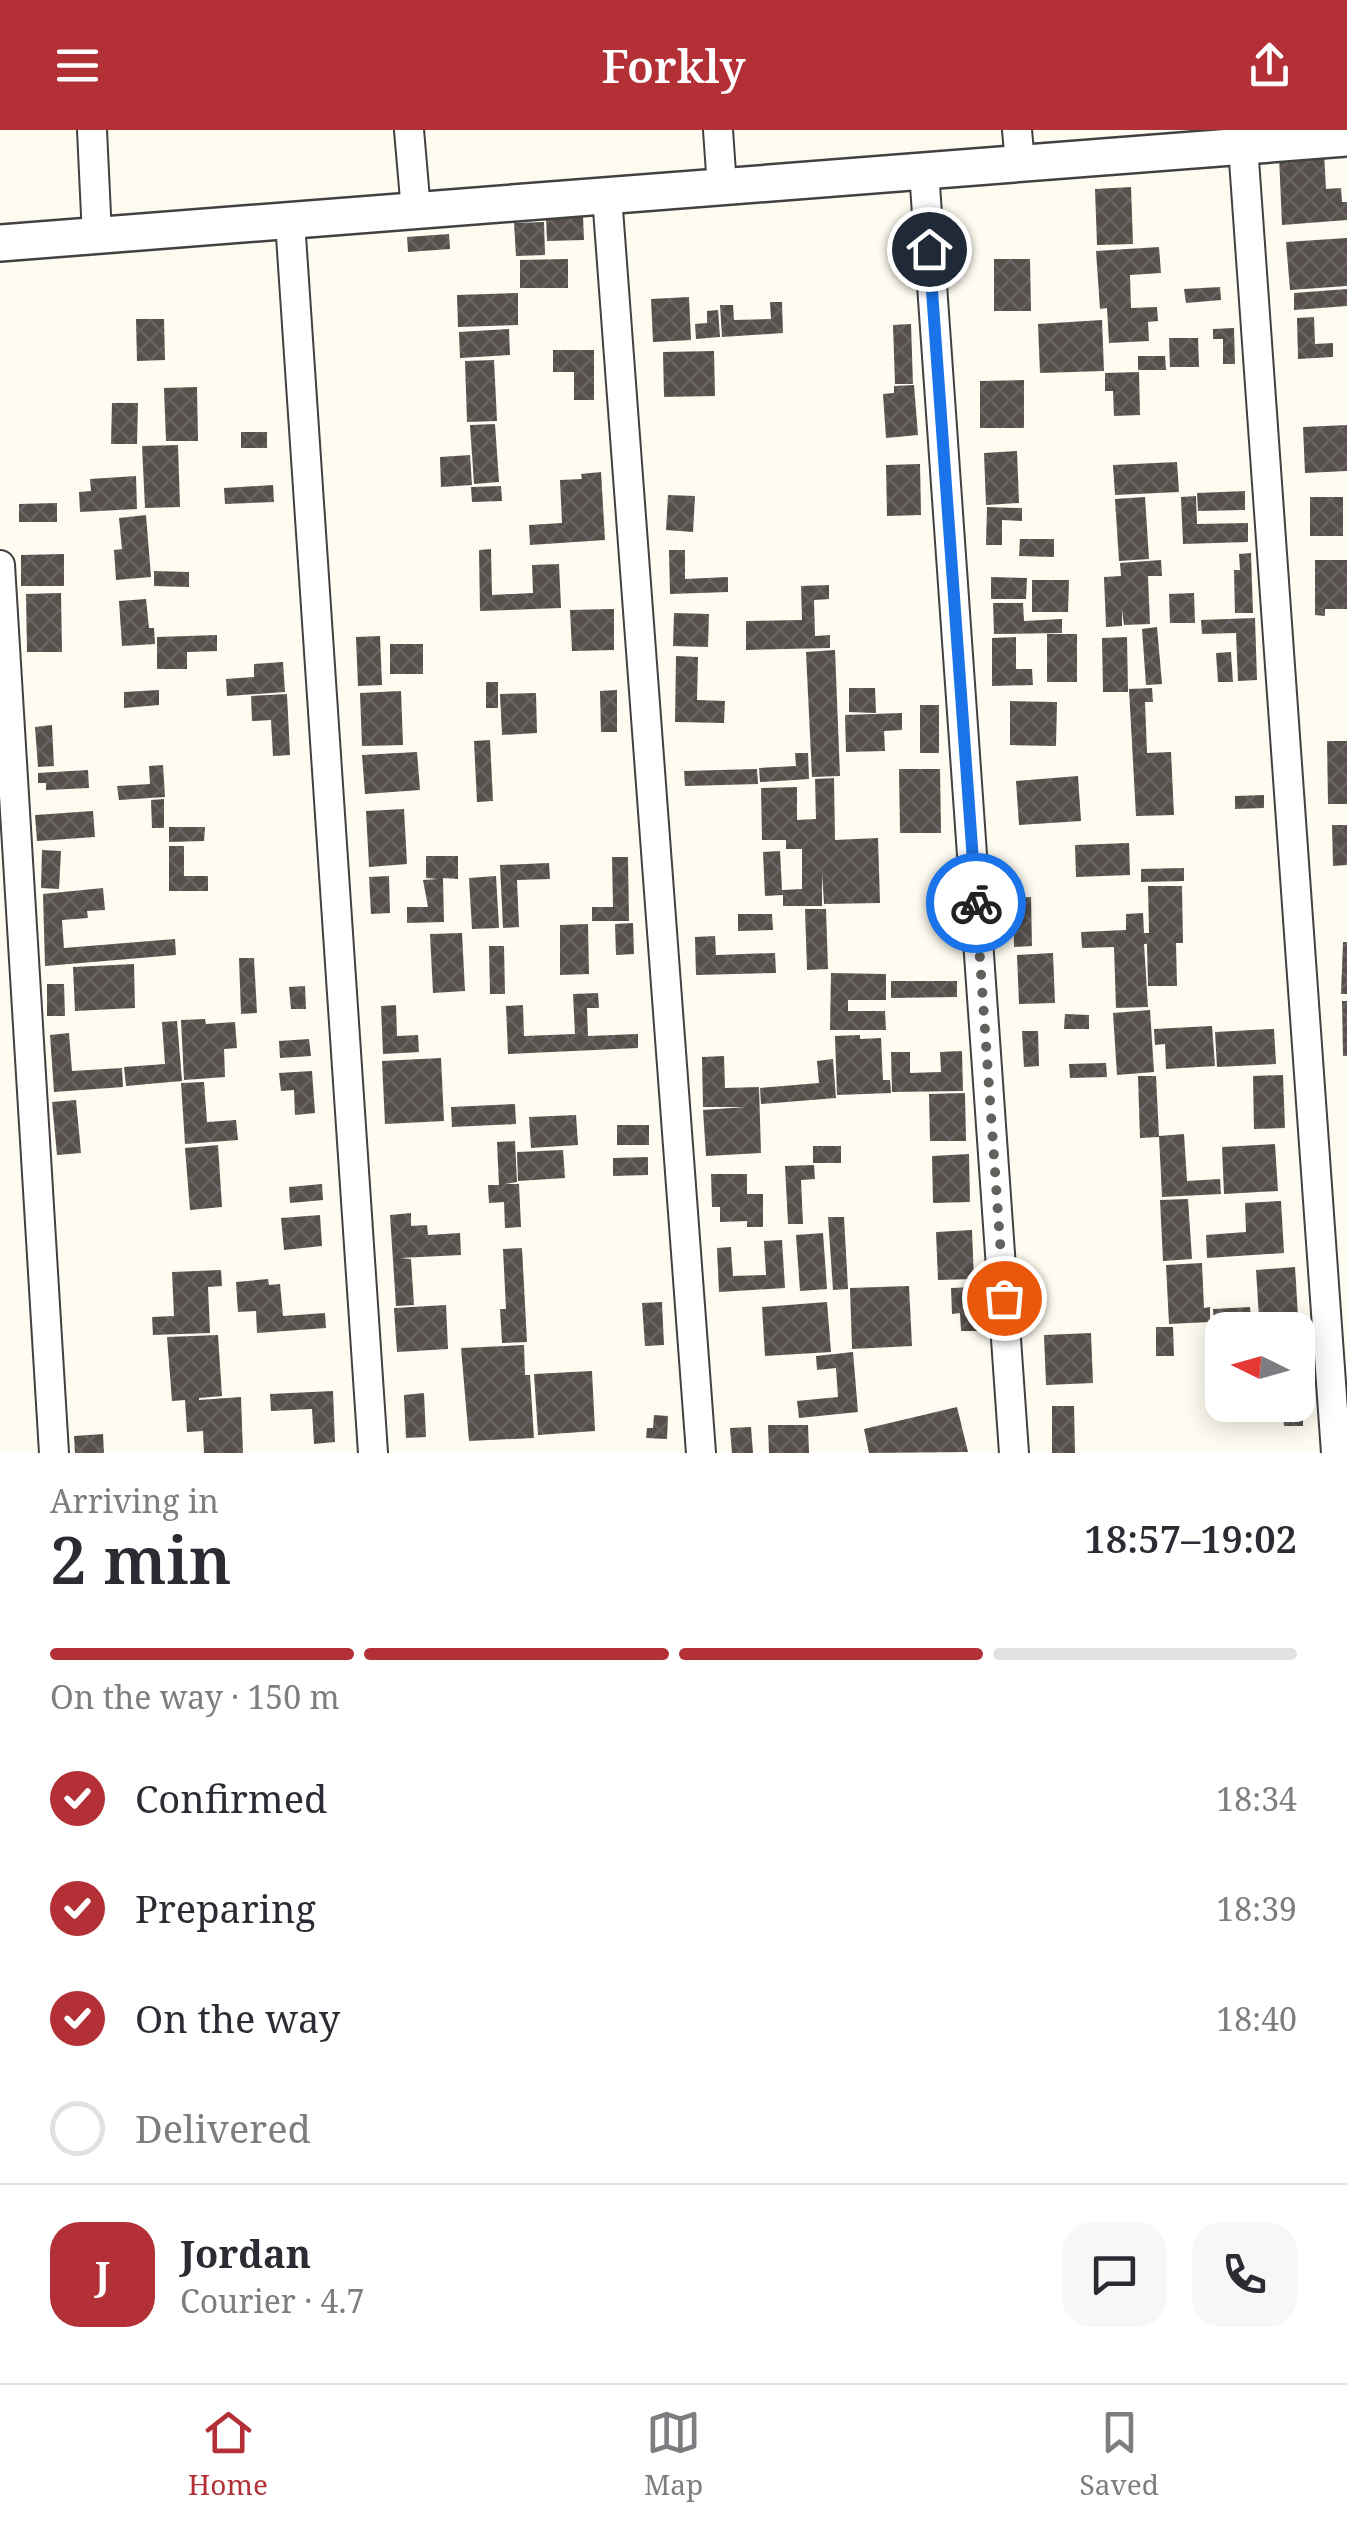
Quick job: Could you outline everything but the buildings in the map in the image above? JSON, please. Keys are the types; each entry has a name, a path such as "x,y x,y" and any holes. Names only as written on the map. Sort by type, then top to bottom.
{"street":[{"path":"92,130 97,236"},
{"path":"409,130 416,211"},
{"path":"718,130 722,187"},
{"path":"0,243 924,171 1018,147 1243,146 1338,135"},
{"path":"1243,146 1336,1453"},
{"path":"924,171 1014,1453"},
{"path":"607,196 701,1453"},
{"path":"290,220 373,1453"},
{"path":"0,565 54,1453"}],"way so far":[{"path":"976,903 1004,1298"}],"route":[{"path":"929,249 976,903"}]}
